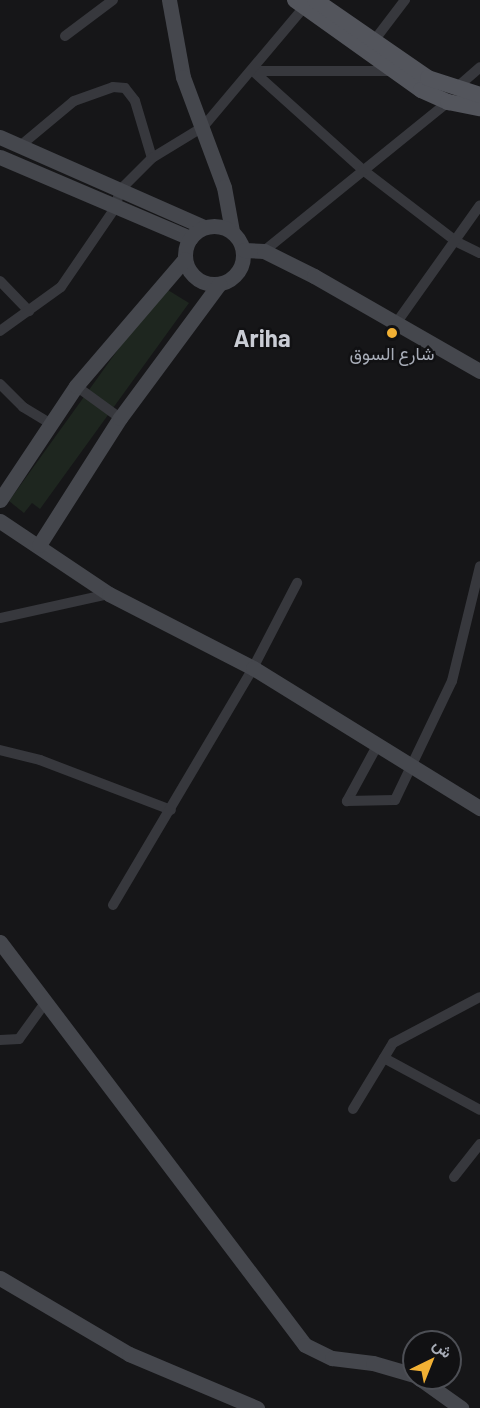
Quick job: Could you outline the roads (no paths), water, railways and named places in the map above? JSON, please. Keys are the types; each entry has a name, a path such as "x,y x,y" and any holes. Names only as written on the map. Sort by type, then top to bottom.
{"main road":[{"path":"39,545 120,418 219,284 241,268 244,250 232,231 224,187 183,77 169,0"},
{"path":"305,2 373,42 451,96 480,95"},
{"path":"305,2 390,71 480,108"},
{"path":"0,137 204,227"},
{"path":"0,157 115,208 190,237"},
{"path":"0,500 76,386 185,259 190,237 204,227 217,225 232,231"},
{"path":"244,250 264,251 397,322 480,371"},
{"path":"185,259 193,275 219,284"},
{"path":"0,520 109,594 253,668 480,808"},
{"path":"0,942 305,1345 333,1358 373,1363 402,1371"},
{"path":"0,1278 129,1354 257,1408"},
{"path":"436,1390 461,1408"}],"street":[{"path":"65,36 113,0"},
{"path":"373,42 405,0"},
{"path":"0,330 61,287 115,208 120,190 152,158 203,127 253,71 305,2"},
{"path":"264,251 451,96 480,67"},
{"path":"253,71 390,71"},
{"path":"253,71 363,170 457,242 480,253"},
{"path":"20,146 74,101 100,90 125,88 135,100 152,158"},
{"path":"397,322 457,242 480,205"},
{"path":"0,280 29,311"},
{"path":"0,384 23,407 50,423"},
{"path":"76,386 120,418"},
{"path":"377,746 347,801 395,800 452,681 480,566"},
{"path":"113,905 253,668 297,583"},
{"path":"0,618 109,594"},
{"path":"0,750 40,760 171,810"},
{"path":"353,1109 393,1043 480,997"},
{"path":"0,1040 19,1039 45,1003"},
{"path":"384,1058 480,1110"},
{"path":"454,1177 480,1144"}],"place":[{"name":"شارع السوق","path":"392,333"}],"district":[{"name":"Ariha","path":"262,338"}]}
